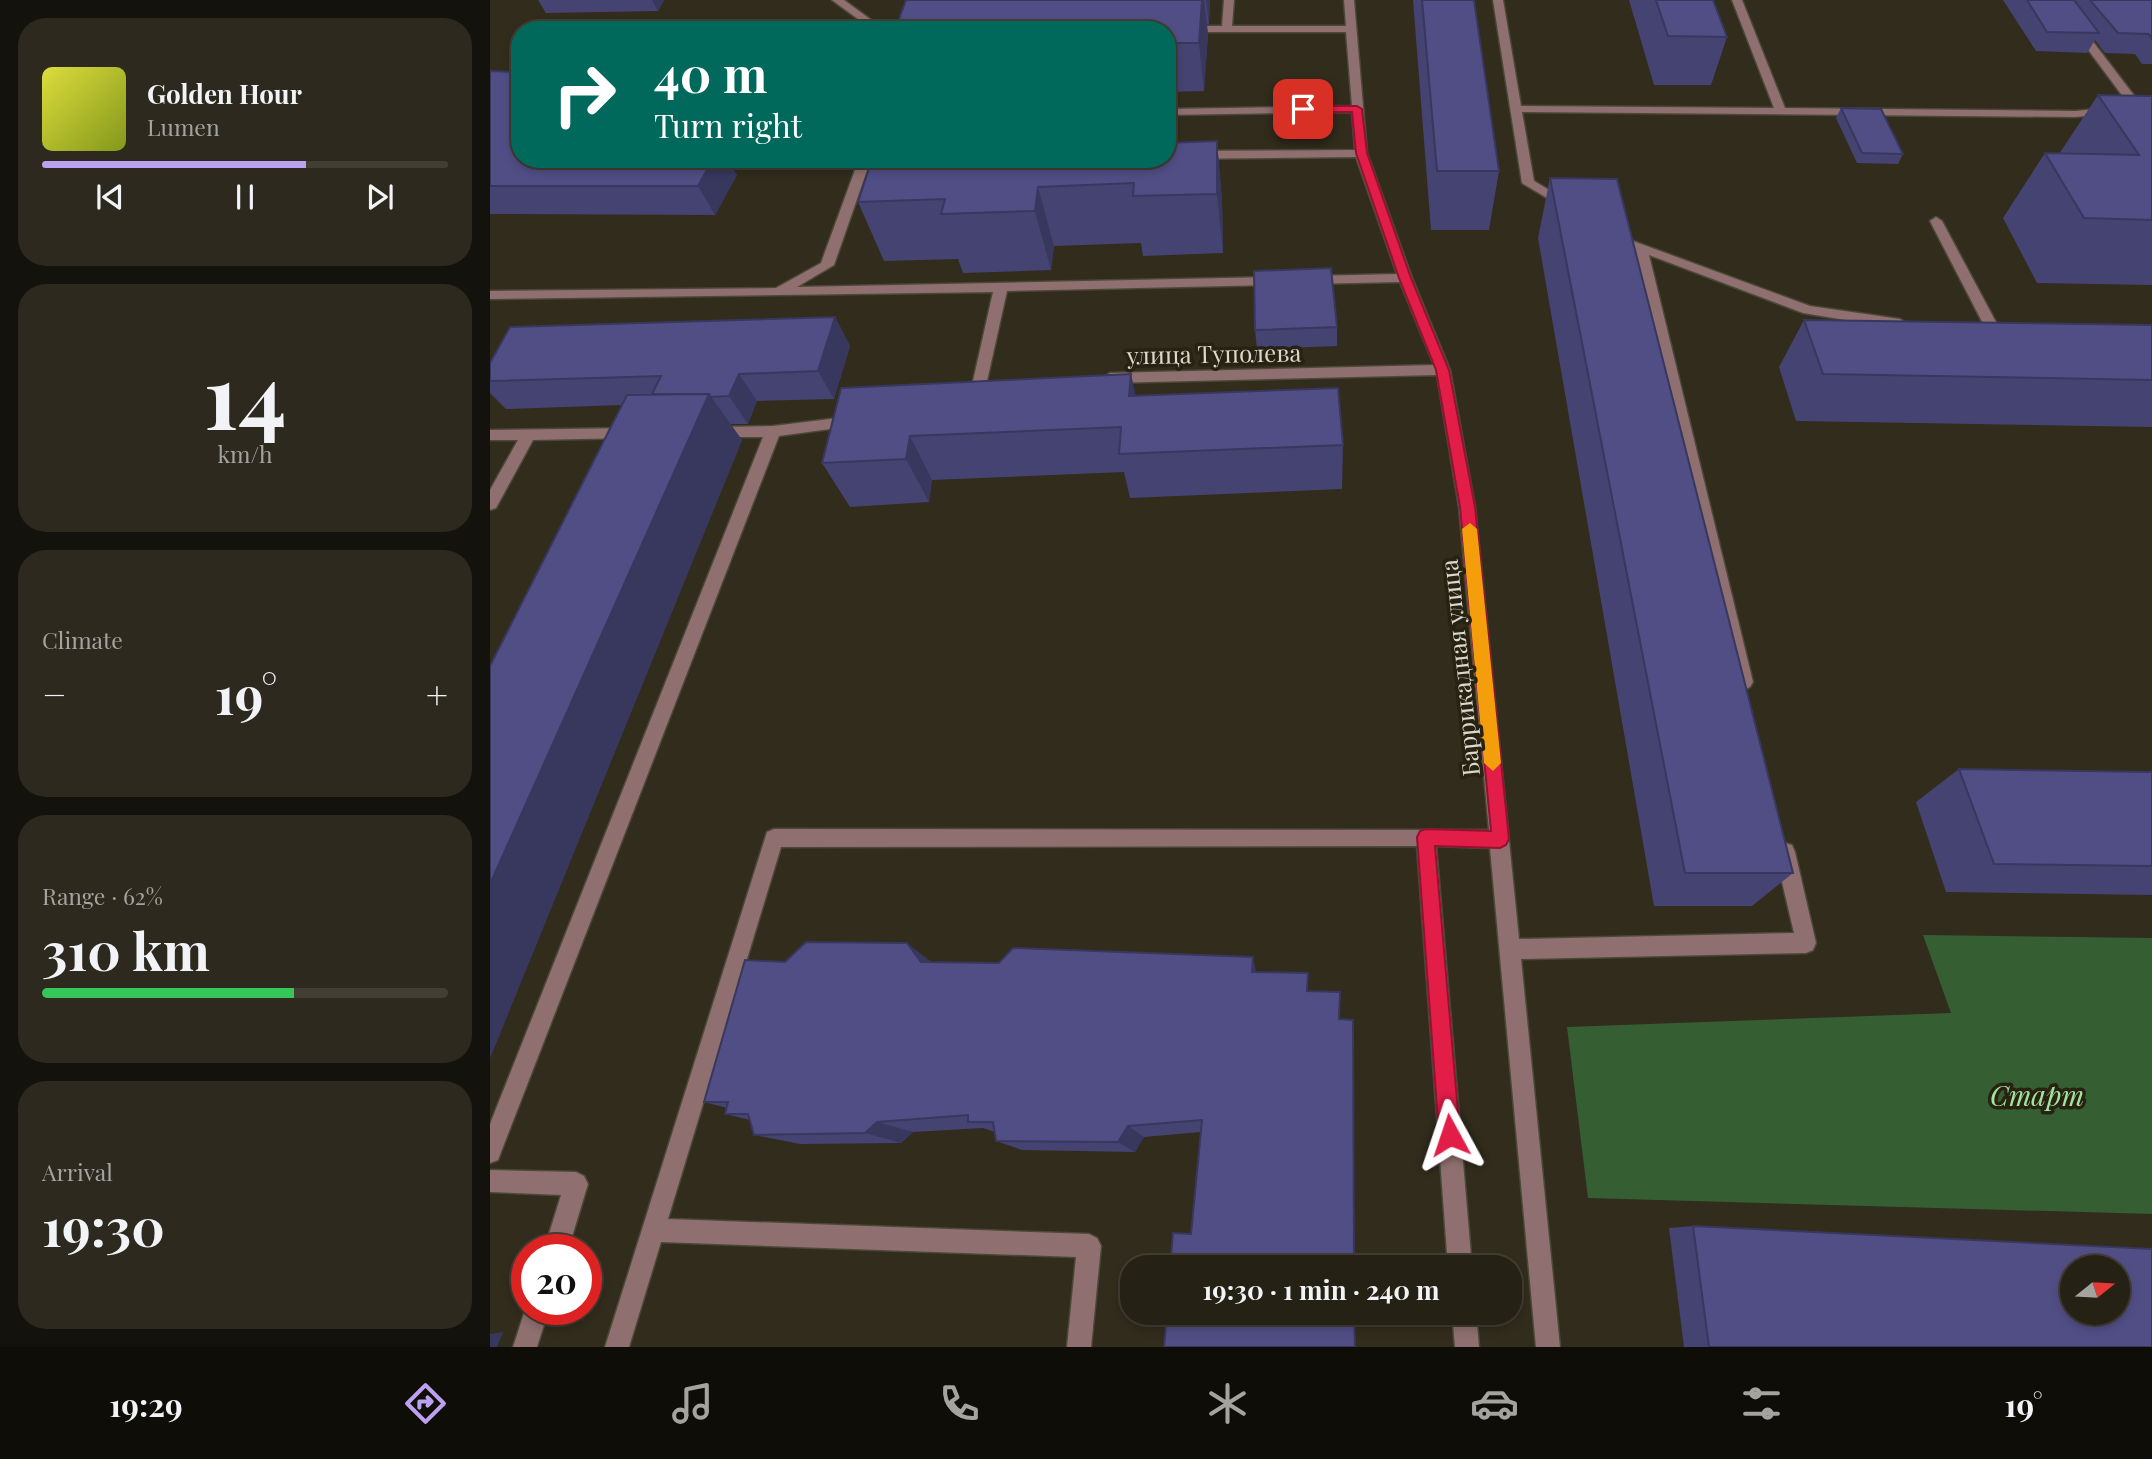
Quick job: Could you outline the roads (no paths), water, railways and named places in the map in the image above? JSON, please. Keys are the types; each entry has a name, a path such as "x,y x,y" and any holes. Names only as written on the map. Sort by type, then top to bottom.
{"street":[{"path":"837,0 867,21"},
{"path":"1227,28 1229,0"},
{"name":"Баррикадная улица","path":"1349,0 1362,153 1405,278 1443,370 1467,507 1548,1347"},
{"path":"1498,0 1528,183 1584,216"},
{"path":"1737,0 1780,109"},
{"path":"1516,109 1780,109 2075,114 2120,110 2130,98 2068,16"},
{"path":"1176,29 1352,29"},
{"path":"1176,111 1357,109"},
{"path":"1176,155 1362,153"},
{"path":"778,292 827,265 860,191 864,168"},
{"path":"1936,221 1998,338"},
{"path":"1619,237 1641,250 1808,310 1916,327"},
{"path":"1641,250 1748,700"},
{"path":"490,295 778,292 1405,278"},
{"path":"981,383 1001,287"},
{"name":"улица Туполева","path":"1089,379 1443,370"},
{"path":"695,432 773,431 865,417"},
{"path":"490,1152 773,431"},
{"path":"490,435 644,433"},
{"path":"490,504 528,435"},
{"path":"1511,949 1806,943 1781,835"},
{"path":"1426,837 1459,1255"},
{"path":"617,1347 774,838 1500,839"},
{"path":"490,1181 576,1184 561,1234"},
{"path":"653,1230 1089,1246 1079,1347"},
{"path":"525,1347 532,1325"},
{"path":"1465,1325 1467,1347"}],"park label":[{"name":"Старт","path":"2037,1094"}]}
